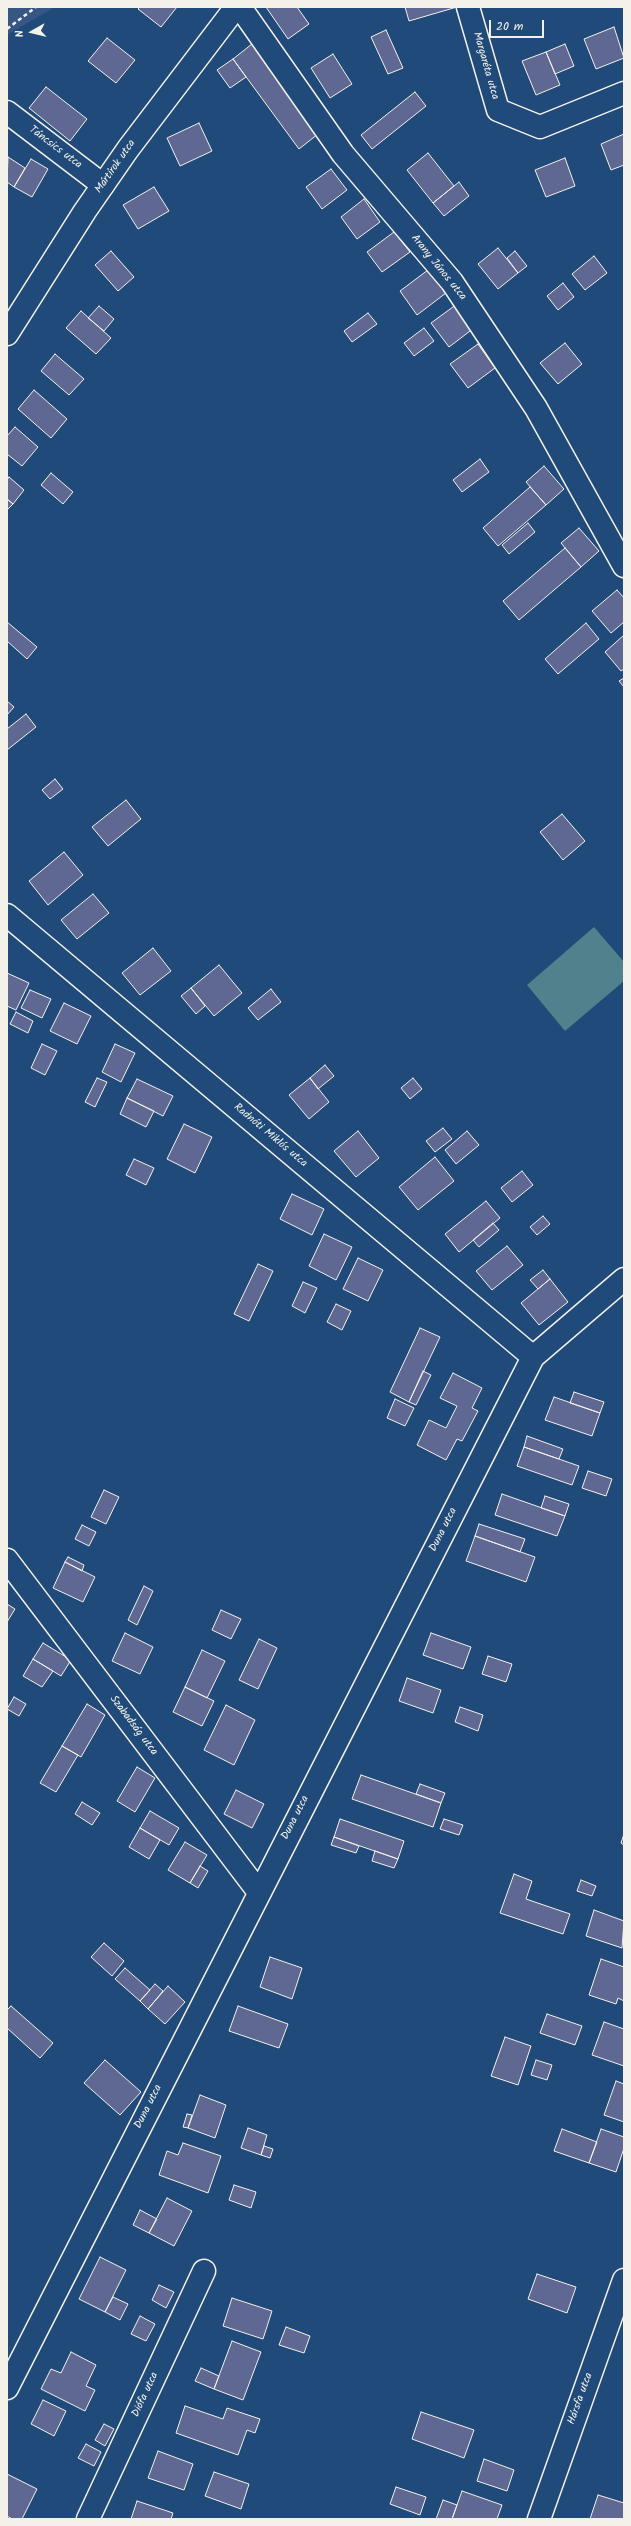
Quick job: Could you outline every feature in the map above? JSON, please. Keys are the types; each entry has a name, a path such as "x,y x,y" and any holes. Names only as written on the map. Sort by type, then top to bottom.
{"street":[{"name":"Mártírok utca","path":"7,334 103,185 182,76 236,7"},
{"name":"Arany János utca","path":"240,7 343,154 452,282 536,408 624,566"},
{"name":"Margaréta utca","path":"468,7 498,110 540,127 624,93"},
{"name":"Táncsics utca","path":"7,112 103,185"},
{"name":"Radnóti Miklós utca","path":"7,916 533,1357"},
{"name":"Duna utca","path":"9,2378 533,1357 624,1279"},
{"name":"Szabadság utca","path":"7,1560 258,1891"},
{"name":"Diófa utca","path":"88,2519 204,2271"},
{"name":"Hársfa utca","path":"539,2519 624,2280"}],"path":[{"path":"7,29 36,7"}],"shaded area":[{"path":"7,7 55,7 7,35"}],"green space":[{"path":"594,927 624,962 624,981 565,1031 527,985"}],"building":[{"path":"140,7 177,7 161,27 138,9"},
{"path":"266,7 297,7 309,24 288,39"},
{"path":"405,7 457,7 409,21"},
{"path":"614,27 624,58 596,69 584,39"},
{"path":"386,30 403,68 388,74 371,37"},
{"path":"107,38 135,60 116,83 88,61"},
{"path":"252,44 318,134 299,149 233,59"},
{"path":"565,44 574,66 555,74 546,52"},
{"path":"546,52 560,85 536,95 522,61"},
{"path":"333,54 352,84 330,98 311,68"},
{"path":"233,59 246,77 230,88 217,70"},
{"path":"46,87 87,119 70,141 29,108"},
{"path":"415,92 426,106 372,149 361,135"},
{"path":"199,123 212,151 180,166 167,138"},
{"path":"624,134 624,165 611,170 601,144"},
{"path":"428,153 454,186 433,203 407,170"},
{"path":"8,157 25,168 14,187 7,182"},
{"path":"565,158 575,186 546,197 535,170"},
{"path":"31,159 48,169 32,197 14,187"},
{"path":"331,169 347,190 322,209 306,187"},
{"path":"459,182 469,196 444,216 433,203"},
{"path":"154,187 169,211 138,229 123,205"},
{"path":"364,199 380,222 357,239 341,217"},
{"path":"394,232 410,252 382,272 367,252"},
{"path":"498,248 518,273 498,289 478,264"},
{"path":"111,251 134,277 118,291 95,265"},
{"path":"515,251 527,266 518,273 507,258"},
{"path":"594,256 607,273 585,290 572,274"},
{"path":"428,270 446,293 417,315 400,291"},
{"path":"563,283 574,297 558,310 547,296"},
{"path":"457,304 474,328 449,347 431,323"},
{"path":"99,306 114,319 104,331 88,318"},
{"path":"81,311 111,338 96,354 66,328"},
{"path":"368,313 377,324 352,342 344,331"},
{"path":"424,328 434,341 414,356 404,343"},
{"path":"565,343 582,364 558,384 540,363"},
{"path":"478,344 495,368 468,388 450,364"},
{"path":"55,354 84,379 69,395 41,371"},
{"path":"34,390 67,419 51,438 18,409"},
{"path":"15,427 38,447 22,466 7,454 7,436"},
{"path":"480,459 489,472 462,492 453,480"},
{"path":"544,466 564,489 546,505 526,482"},
{"path":"51,473 73,492 63,504 41,485"},
{"path":"9,477 24,490 13,504 7,499 7,480"},
{"path":"530,487 546,505 498,546 483,528"},
{"path":"7,499 13,504 7,510"},
{"path":"528,523 535,532 509,554 502,545"},
{"path":"579,528 599,551 581,567 561,543"},
{"path":"565,548 581,567 519,620 503,601"},
{"path":"617,590 624,598 624,622 611,633 592,611"},
{"path":"7,622 37,647 27,659 7,641"},
{"path":"586,623 599,639 558,674 545,659"},
{"path":"624,635 624,669 621,671 605,652"},
{"path":"624,678 624,687 619,681"},
{"path":"7,701 14,707 7,715"},
{"path":"26,714 36,727 7,750 7,729"},
{"path":"55,779 63,789 50,799 42,790"},
{"path":"126,800 141,819 108,846 92,827"},
{"path":"562,814 585,841 563,860 540,832"},
{"path":"64,852 83,875 48,905 29,881"},
{"path":"93,894 109,913 77,939 61,920"},
{"path":"153,948 171,971 140,995 122,973"},
{"path":"219,965 242,993 214,1016 191,988"},
{"path":"7,973 29,983 16,1010 7,1006"},
{"path":"191,988 205,1006 196,1014 181,996"},
{"path":"271,989 281,1002 258,1020 248,1008"},
{"path":"30,990 51,999 42,1018 21,1008"},
{"path":"64,1003 91,1016 77,1044 50,1031"},
{"path":"16,1012 33,1021 28,1033 10,1024"},
{"path":"42,1044 57,1051 45,1075 31,1068"},
{"path":"115,1044 135,1053 121,1082 102,1072"},
{"path":"325,1065 334,1076 318,1089 310,1078"},
{"path":"97,1078 107,1082 95,1107 85,1102"},
{"path":"310,1078 329,1102 309,1119 289,1095"},
{"path":"413,1078 422,1089 410,1099 401,1088"},
{"path":"137,1079 173,1096 163,1116 127,1098"},
{"path":"127,1098 154,1111 146,1127 120,1114"},
{"path":"184,1124 212,1137 195,1173 167,1159"},
{"path":"443,1128 452,1139 435,1152 426,1141"},
{"path":"358,1131 379,1158 356,1177 334,1151"},
{"path":"467,1131 479,1145 456,1164 445,1150"},
{"path":"435,1157 454,1181 418,1210 399,1187"},
{"path":"134,1159 154,1168 146,1185 126,1175"},
{"path":"522,1171 533,1185 512,1202 501,1188"},
{"path":"292,1194 324,1209 312,1235 280,1219"},
{"path":"486,1201 500,1218 459,1252 445,1234"},
{"path":"543,1216 550,1224 537,1235 530,1227"},
{"path":"493,1223 499,1230 479,1247 473,1240"},
{"path":"324,1234 352,1247 336,1280 309,1266"},
{"path":"507,1246 523,1265 492,1290 476,1271"},
{"path":"358,1258 383,1270 368,1301 343,1289"},
{"path":"258,1264 273,1271 249,1321 234,1314"},
{"path":"543,1270 550,1279 538,1289 530,1280"},
{"path":"550,1279 568,1302 539,1325 521,1303"},
{"path":"303,1282 317,1288 305,1313 292,1306"},
{"path":"336,1304 351,1311 342,1330 327,1322"},
{"path":"420,1328 440,1337 409,1402 390,1392"},
{"path":"423,1371 431,1375 416,1405 409,1402"},
{"path":"453,1373 482,1388 472,1408 478,1411 462,1441 457,1439 446,1460 417,1445 429,1420 446,1428 457,1406 440,1398"},
{"path":"574,1392 604,1402 600,1413 570,1403"},
{"path":"554,1397 600,1413 592,1436 545,1420"},
{"path":"395,1399 414,1408 405,1426 387,1418"},
{"path":"527,1436 563,1449 559,1459 524,1447"},
{"path":"524,1447 579,1466 572,1485 517,1466"},
{"path":"588,1471 612,1479 606,1496 582,1488"},
{"path":"104,1490 119,1497 106,1524 91,1517"},
{"path":"502,1494 565,1516 557,1536 495,1515"},
{"path":"545,1496 569,1504 565,1516 541,1508"},
{"path":"479,1524 525,1539 520,1552 475,1536"},
{"path":"82,1525 96,1532 89,1546 75,1539"},
{"path":"475,1536 535,1557 526,1582 466,1561"},
{"path":"68,1557 84,1565 82,1571 65,1562"},
{"path":"65,1562 95,1577 83,1602 53,1588"},
{"path":"144,1586 153,1591 137,1625 128,1620"},
{"path":"7,1604 15,1609 7,1622"},
{"path":"221,1610 241,1619 231,1639 212,1630"},
{"path":"125,1633 153,1647 140,1674 112,1661"},
{"path":"431,1633 471,1647 463,1669 423,1655"},
{"path":"259,1639 277,1648 258,1689 239,1680"},
{"path":"43,1643 71,1660 61,1676 33,1659"},
{"path":"202,1650 225,1661 207,1698 185,1687"},
{"path":"488,1656 512,1664 506,1682 482,1674"},
{"path":"33,1659 53,1671 42,1687 23,1676"},
{"path":"407,1678 441,1690 433,1713 399,1701"},
{"path":"185,1687 214,1701 202,1726 173,1712"},
{"path":"14,1697 26,1704 19,1716 7,1709"},
{"path":"87,1704 105,1715 81,1757 62,1746"},
{"path":"226,1705 255,1720 234,1765 204,1750"},
{"path":"460,1707 483,1715 478,1731 455,1722"},
{"path":"62,1746 78,1755 56,1792 40,1783"},
{"path":"137,1767 155,1778 135,1812 117,1801"},
{"path":"361,1775 441,1803 433,1827 352,1799"},
{"path":"420,1784 445,1793 441,1803 416,1794"},
{"path":"236,1790 264,1804 252,1828 224,1814"},
{"path":"82,1802 100,1813 92,1825 75,1814"},
{"path":"150,1811 179,1828 169,1845 140,1828"},
{"path":"340,1819 404,1841 398,1859 334,1837"},
{"path":"444,1819 463,1825 459,1835 440,1829"},
{"path":"140,1828 160,1840 149,1859 129,1847"},
{"path":"624,1834 624,1845 621,1843"},
{"path":"334,1837 359,1846 356,1853 331,1845"},
{"path":"185,1842 207,1855 190,1883 168,1870"},
{"path":"375,1851 398,1859 394,1868 372,1861"},
{"path":"200,1866 208,1871 198,1888 190,1883"},
{"path":"514,1874 532,1881 526,1899 570,1914 563,1934 500,1913"},
{"path":"581,1880 596,1886 592,1896 577,1891"},
{"path":"594,1910 624,1921 622,1948 586,1936"},
{"path":"104,1943 124,1961 112,1976 91,1957"},
{"path":"270,1957 302,1968 292,1999 260,1987"},
{"path":"601,1959 624,1967 624,2001 618,1998 616,2004 589,1995"},
{"path":"125,1968 150,1990 140,2001 115,1979"},
{"path":"155,1984 163,1991 148,2009 140,2001"},
{"path":"168,1986 185,2002 165,2024 148,2009"},
{"path":"11,2006 53,2043 40,2058 7,2028 7,2010"},
{"path":"238,2006 288,2024 279,2048 229,2031"},
{"path":"547,2014 582,2026 575,2045 540,2033"},
{"path":"604,2022 624,2029 624,2066 592,2055"},
{"path":"505,2037 531,2046 518,2085 491,2076"},
{"path":"105,2060 141,2092 120,2115 84,2083"},
{"path":"536,2060 552,2065 547,2080 531,2075"},
{"path":"616,2081 624,2084 624,2122 604,2115"},
{"path":"200,2095 226,2105 215,2138 188,2128"},
{"path":"187,2114 192,2115 188,2128 183,2127"},
{"path":"248,2128 267,2135 261,2155 241,2148"},
{"path":"562,2129 597,2142 589,2163 554,2151"},
{"path":"601,2129 624,2137 624,2148 616,2172 589,2163"},
{"path":"183,2143 221,2156 208,2193 159,2175 167,2151 178,2155"},
{"path":"264,2146 273,2149 270,2158 261,2155"},
{"path":"234,2185 256,2192 251,2208 229,2200"},
{"path":"167,2198 192,2211 174,2246 149,2233"},
{"path":"140,2210 157,2219 149,2233 133,2225"},
{"path":"100,2257 126,2270 105,2312 79,2299"},
{"path":"537,2274 576,2287 567,2313 528,2299"},
{"path":"159,2285 174,2292 166,2308 152,2300"},
{"path":"113,2297 128,2304 120,2320 105,2312"},
{"path":"232,2298 272,2311 263,2339 223,2326"},
{"path":"140,2316 155,2324 146,2341 131,2334"},
{"path":"286,2327 310,2336 304,2353 279,2345"},
{"path":"232,2341 261,2352 243,2400 214,2389"},
{"path":"71,2352 96,2365 86,2386 95,2390 85,2411 41,2389 51,2369 61,2373"},
{"path":"201,2368 219,2376 214,2389 195,2381"},
{"path":"43,2400 66,2411 54,2436 31,2424"},
{"path":"185,2406 223,2419 227,2408 260,2419 255,2433 247,2430 238,2455 176,2433"},
{"path":"421,2412 474,2430 464,2458 412,2439"},
{"path":"104,2424 114,2429 105,2446 95,2440"},
{"path":"86,2444 101,2452 94,2466 78,2458"},
{"path":"158,2451 193,2464 184,2490 148,2478"},
{"path":"484,2459 514,2470 507,2491 477,2481"},
{"path":"214,2472 249,2484 241,2509 205,2496"},
{"path":"7,2474 37,2489 22,2519 12,2519 7,2516"},
{"path":"396,2487 426,2497 420,2515 390,2504"},
{"path":"462,2491 502,2505 497,2519 452,2519"},
{"path":"598,2495 624,2503 624,2519 590,2519"},
{"path":"443,2500 457,2505 452,2519 436,2519"},
{"path":"137,2501 173,2513 171,2519 131,2519"}]}
